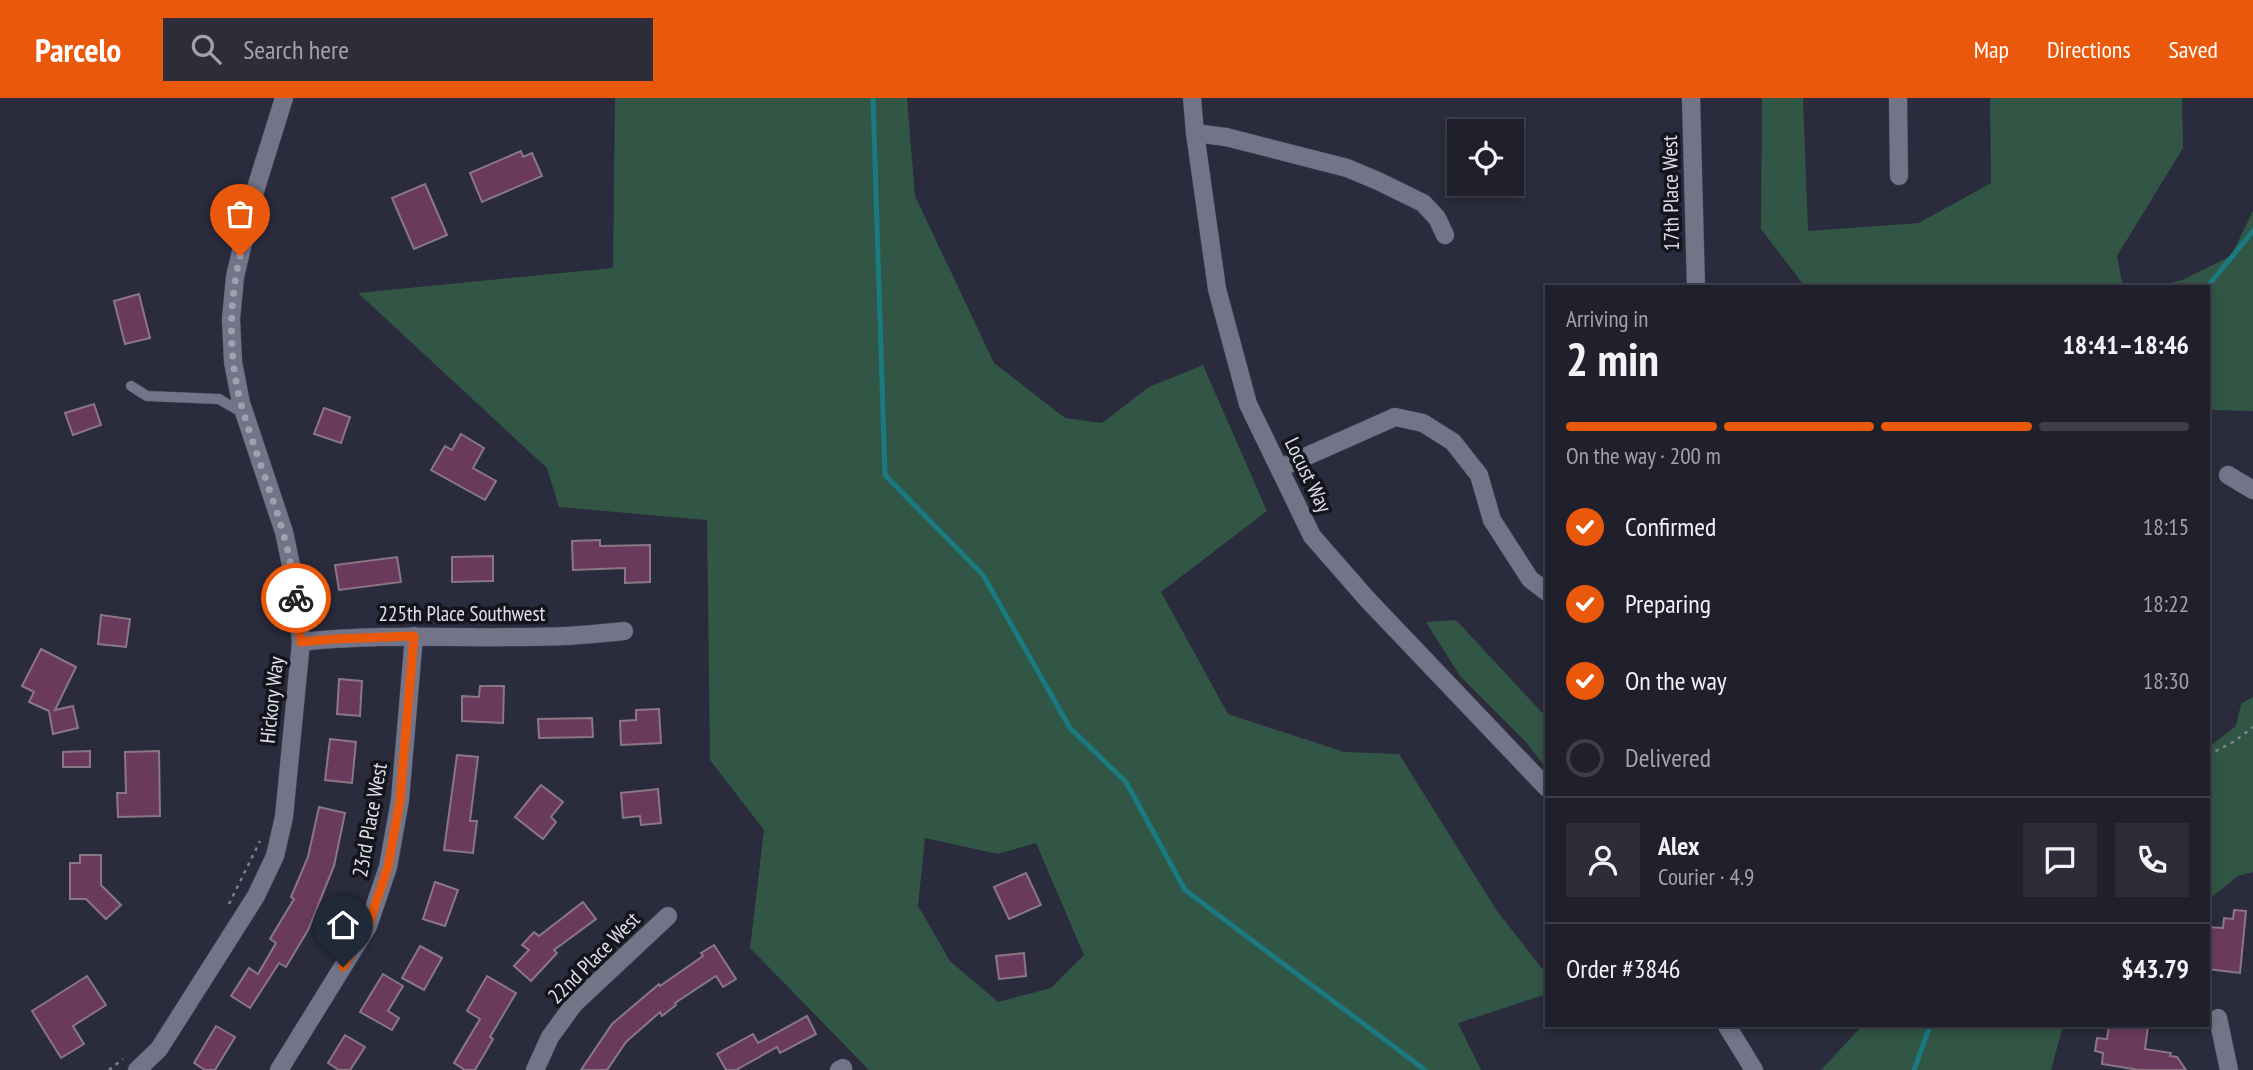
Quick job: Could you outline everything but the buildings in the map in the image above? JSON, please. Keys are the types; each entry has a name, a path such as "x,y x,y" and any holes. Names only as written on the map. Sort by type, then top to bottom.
{"street":[{"name":"Hickory Way","path":"134,1062 159,1049 256,896 275,856 284,817 301,642 295,579 284,532 244,414 233,362 231,319 235,277 255,191 284,98"},
{"name":"Locust Way","path":"1192,98 1217,289 1248,404 1312,536 1367,599 1545,786"},
{"name":"17th Place West","path":"1691,98 1696,285"},
{"path":"1898,98 1899,176"},
{"path":"1195,133 1253,144 1347,168 1423,203 1437,218 1445,235"},
{"path":"1280,468 1395,417 1423,423 1453,442 1479,475 1492,520 1530,579 1545,590"},
{"path":"2228,475 2253,490"},
{"name":"225th Place Southwest","path":"301,642 414,636 565,636 624,631"},
{"name":"23rd Place West","path":"279,1070 368,926 388,867 400,800 414,636"},
{"name":"22nd Place West","path":"535,1070 550,1037 574,1004 668,916"},
{"path":"2218,1018 2229,1070"},
{"path":"1728,1027 1754,1070"}],"lane":[{"path":"131,386 147,396 211,397 244,414"}],"path":[{"path":"2210,754 2235,741 2253,727"},
{"path":"229,905 256,852 262,832"},
{"path":"109,1070 134,1062"}],"green space":[{"path":"615,98 907,98 915,196 994,363 1065,418 1102,423 1149,387 1203,365 1267,511 1161,592 1228,714 1344,752 1399,754 1497,911 1545,972 1545,995 1458,1023 1481,1070 869,1070 750,948 764,830 710,760 707,520 559,507 547,468 358,293 613,268","holes":["925,838 998,854 1036,843 1084,955 1051,988 998,1002 950,961 918,906"]},
{"path":"1762,98 1803,98 1808,231 1919,223 1991,183 1990,98 2182,98 2183,148 2117,256 2123,285 1805,285 1761,229"},
{"path":"2253,211 2253,411 2210,410 2210,285 2163,285 2182,280 2231,256"},
{"path":"1456,620 1545,716 1545,766 1526,742 1460,676 1426,622"},
{"path":"2253,697 2253,872 2238,876 2210,896 2210,746 2236,726 2241,704"},
{"path":"1861,1027 2063,1027 2051,1070 1821,1070"}],"waterway":[{"path":"873,98 885,475 983,575 1070,728 1126,782 1185,890 1425,1070"},
{"path":"2209,285 2253,231"},
{"path":"1914,1070 1930,1027"}],"way so far":[{"path":"240,256 231,319 233,362 244,414 284,532 295,579 296,598"}],"route":[{"path":"296,598 301,642 414,636 400,800 388,867 368,926 343,967"}]}
